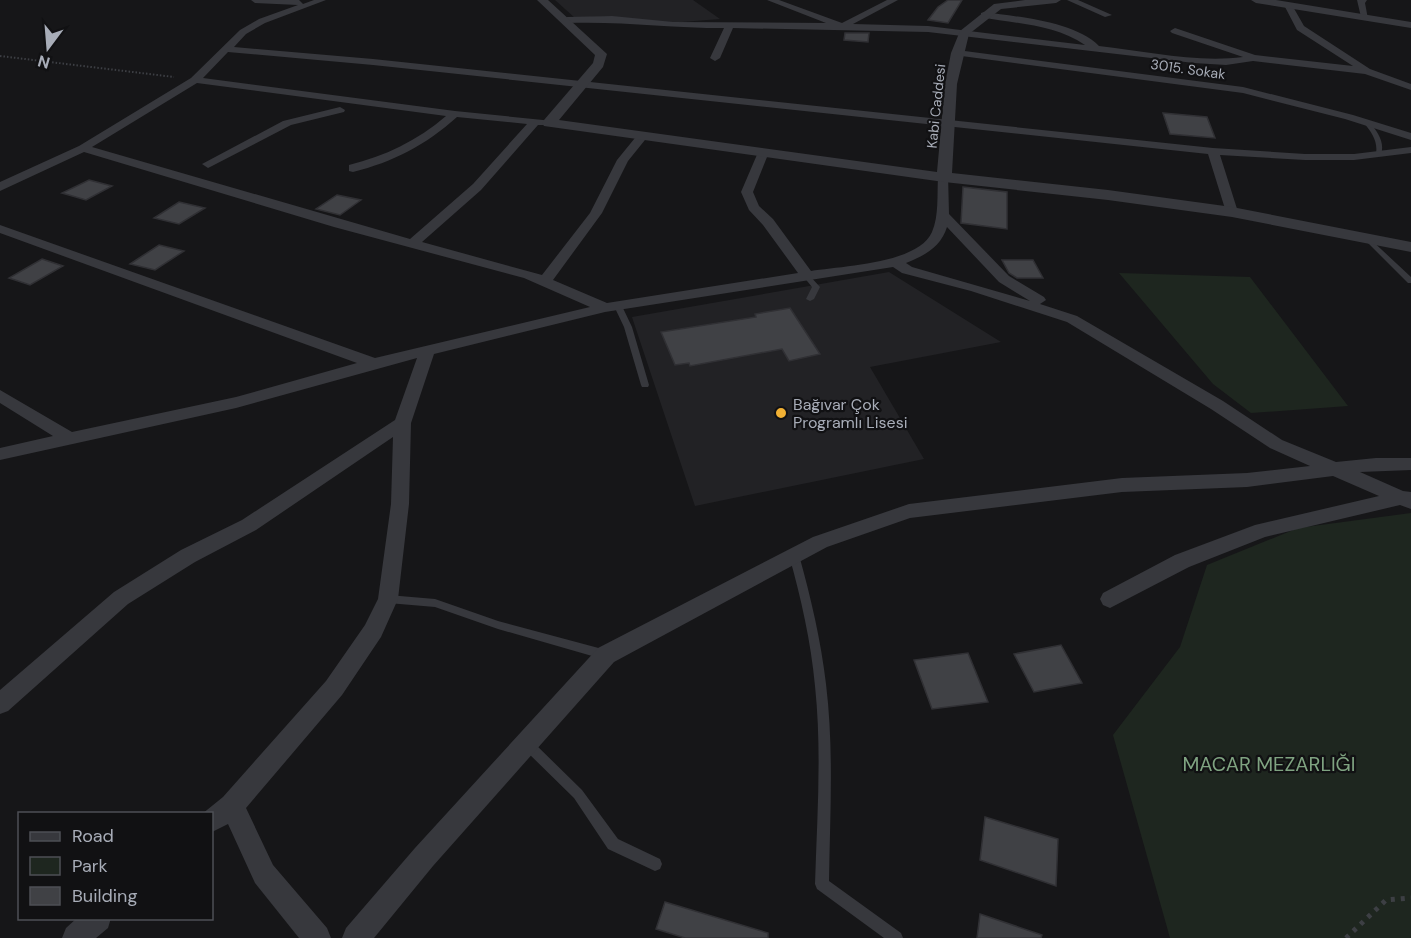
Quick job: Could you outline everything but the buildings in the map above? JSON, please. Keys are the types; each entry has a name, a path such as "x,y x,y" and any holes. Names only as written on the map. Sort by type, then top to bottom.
{"street":[{"path":"255,0 307,3"},
{"path":"0,187 83,148 195,80 228,49 232,42 252,26 307,3 322,0"},
{"path":"414,243 477,186 599,64 601,54 567,20 542,0"},
{"path":"771,0 842,26 894,0"},
{"name":"Kabi Caddesi","path":"944,177 951,84 957,53 964,33 984,15 1007,2 1056,0"},
{"path":"1071,0 1108,15"},
{"path":"1256,0 1411,25"},
{"path":"1363,0 1360,2 1365,16"},
{"path":"1288,5 1300,28 1367,71 1411,87"},
{"path":"984,15 1010,18 1070,33 1087,40 1100,50"},
{"path":"567,20 612,19 673,25 842,26 964,33 1080,48 1226,62 1253,58 1367,71"},
{"path":"715,58 730,25"},
{"path":"1175,31 1191,39 1234,48"},
{"path":"1220,34 1234,48 1253,58"},
{"path":"1080,48 1179,81"},
{"path":"228,49 1213,151 1305,157 1354,157 1411,150"},
{"name":"3015. Sokak","path":"957,53 1243,90 1411,137"},
{"path":"195,80 455,114 643,135 944,177 1108,195 1232,212 1411,247"},
{"path":"329,124 340,110 354,100"},
{"path":"208,164 287,123 340,110"},
{"path":"353,168 384,160 409,149 436,131 455,114"},
{"path":"544,282 596,213 622,160 643,135"},
{"path":"83,148 339,224 529,275 611,307"},
{"path":"1213,151 1232,212"},
{"path":"763,152 747,192 753,207 768,222 807,276"},
{"path":"0,454 236,402 374,363 611,307 896,262 921,254 937,240 942,214 944,177"},
{"path":"942,214 1004,279 1217,405 1276,444 1408,498"},
{"path":"0,229 374,363"},
{"path":"896,262 907,270 976,288 1072,320"},
{"path":"317,938 264,874 222,813 334,688 373,631 388,598 400,504 402,423 427,351"},
{"path":"0,395 68,438"},
{"path":"0,704 121,598 188,556 249,525 402,423"},
{"path":"356,938 424,857 606,655 820,542 909,511 1122,485 1247,480 1376,464 1411,464"},
{"path":"1110,598 1182,561 1262,530 1408,498"},
{"path":"76,938 96,920"}],"lane":[{"path":"1367,123 1375,132 1380,143 1378,154"},
{"path":"1365,237 1411,281"},
{"path":"807,276 816,287 810,299"},
{"path":"611,307 628,327 645,385"},
{"path":"794,555 813,633 821,687 824,747 822,884 896,938"},
{"path":"388,598 435,603 507,628 606,655"},
{"path":"527,744 578,794 613,844 655,864"}],"path":[{"path":"0,56 195,80"},
{"path":"1346,938 1386,900 1411,898"}],"shaded area":[{"path":"555,0 693,0 720,19 669,23 607,16 575,18"},
{"name":"Bağıvar Çok Programlı Lisesi","path":"889,272 1001,342 870,367 924,459 695,506 632,317"}],"green space":[{"path":"1119,273 1250,277 1348,406 1251,413 1213,384"},
{"name":"MACAR MEZARLIĞI","path":"1411,513 1411,938 1170,938 1113,735 1180,647 1207,565 1298,528"}],"place":[{"name":"Bağıvar Çok Programlı Lisesi","path":"781,413"}]}
